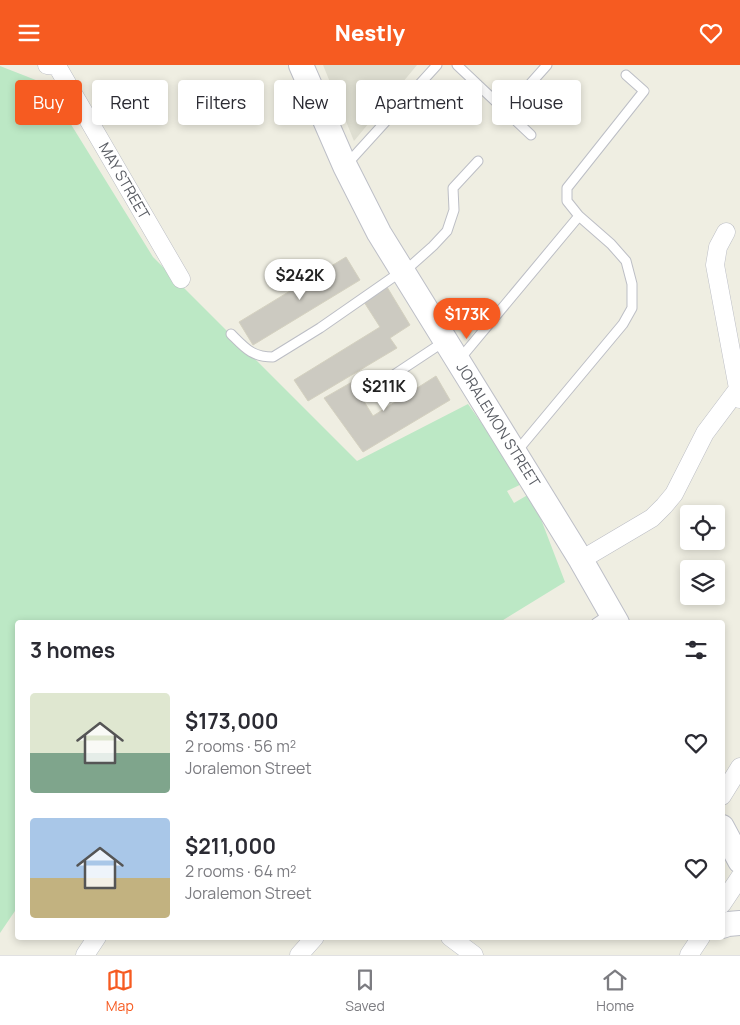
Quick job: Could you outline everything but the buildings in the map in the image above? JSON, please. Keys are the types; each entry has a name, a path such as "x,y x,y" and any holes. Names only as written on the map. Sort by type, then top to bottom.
{"street":[{"name":"MAY STREET","path":"54,65 181,279"},
{"name":"JORALEMON STREET","path":"301,65 345,166 379,233 581,560 608,619"},
{"path":"581,560 652,518 664,506 674,494 705,433 739,395 715,265 718,247 726,232"},
{"path":"725,791 740,767"},
{"path":"725,833 740,861"},
{"path":"725,900 740,877"},
{"path":"725,925 740,923"},
{"path":"85,955 95,940"},
{"path":"299,955 312,940"},
{"path":"454,940 474,955"},
{"path":"689,955 699,940"}],"lane":[{"path":"345,166 437,65"},
{"path":"457,65 492,98"},
{"path":"534,80 547,65"},
{"path":"515,453 623,324 632,308 632,285 626,261 611,244 578,216 567,201 567,188 644,91 626,75"},
{"path":"521,125 531,135"},
{"path":"231,335 248,351 265,357 272,357 320,328 403,272 447,231 454,210 454,188 478,161"},
{"path":"458,361 578,216"},
{"path":"374,388 445,341"}],"shaded area":[{"path":"323,65 417,65 405,80 356,80 356,125 367,125 354,141 346,121 346,80 329,80"}],"green space":[{"path":"0,66 36,80 15,80 15,125 71,125 153,257 357,461 468,404 524,483 507,491 514,503 531,493 565,582 503,620 15,620 15,911 0,933"}]}
